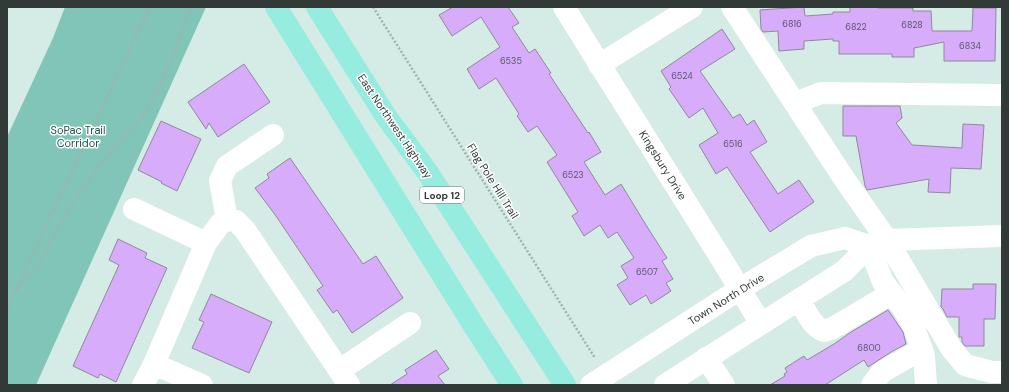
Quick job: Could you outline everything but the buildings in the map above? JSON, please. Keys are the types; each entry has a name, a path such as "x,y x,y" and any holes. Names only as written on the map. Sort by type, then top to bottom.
{"main road":[{"path":"276,7 512,385"},
{"name":"East Northwest Highway","path":"317,7 385,115 428,173 565,385"}],"street":[{"name":"Kingsbury Drive","path":"564,7 761,324"},
{"path":"599,65 692,7"},
{"path":"732,7 843,177 878,243 951,348 966,365 992,372 1002,372"},
{"path":"795,103 821,93 1002,95"},
{"path":"227,220 220,181 227,166 273,135"},
{"path":"134,209 206,243"},
{"path":"143,385 154,364 206,243 220,224 227,220 236,221 246,230 344,378 410,323"},
{"name":"Town North Drive","path":"591,385 740,289 811,246 844,238 878,243 1002,236"},
{"path":"878,243 883,282 903,308 914,327 924,356 926,385"},
{"path":"665,385 844,272 878,243"},
{"path":"800,300 813,323 818,329 824,331 833,328 892,293"},
{"path":"872,385 882,372 922,349"},
{"path":"706,358 724,385"},
{"path":"154,364 202,385"}],"path":[{"path":"7,311 150,7"},
{"path":"16,290 38,268 58,228 82,190 101,164 132,130 152,102 172,60 191,7"},
{"name":"Flag Pole Hill Trail","path":"373,7 597,360"}],"green space":[{"name":"SoPac Trail Corridor","path":"65,7 206,7 36,385 7,385 7,137 53,38"}]}
